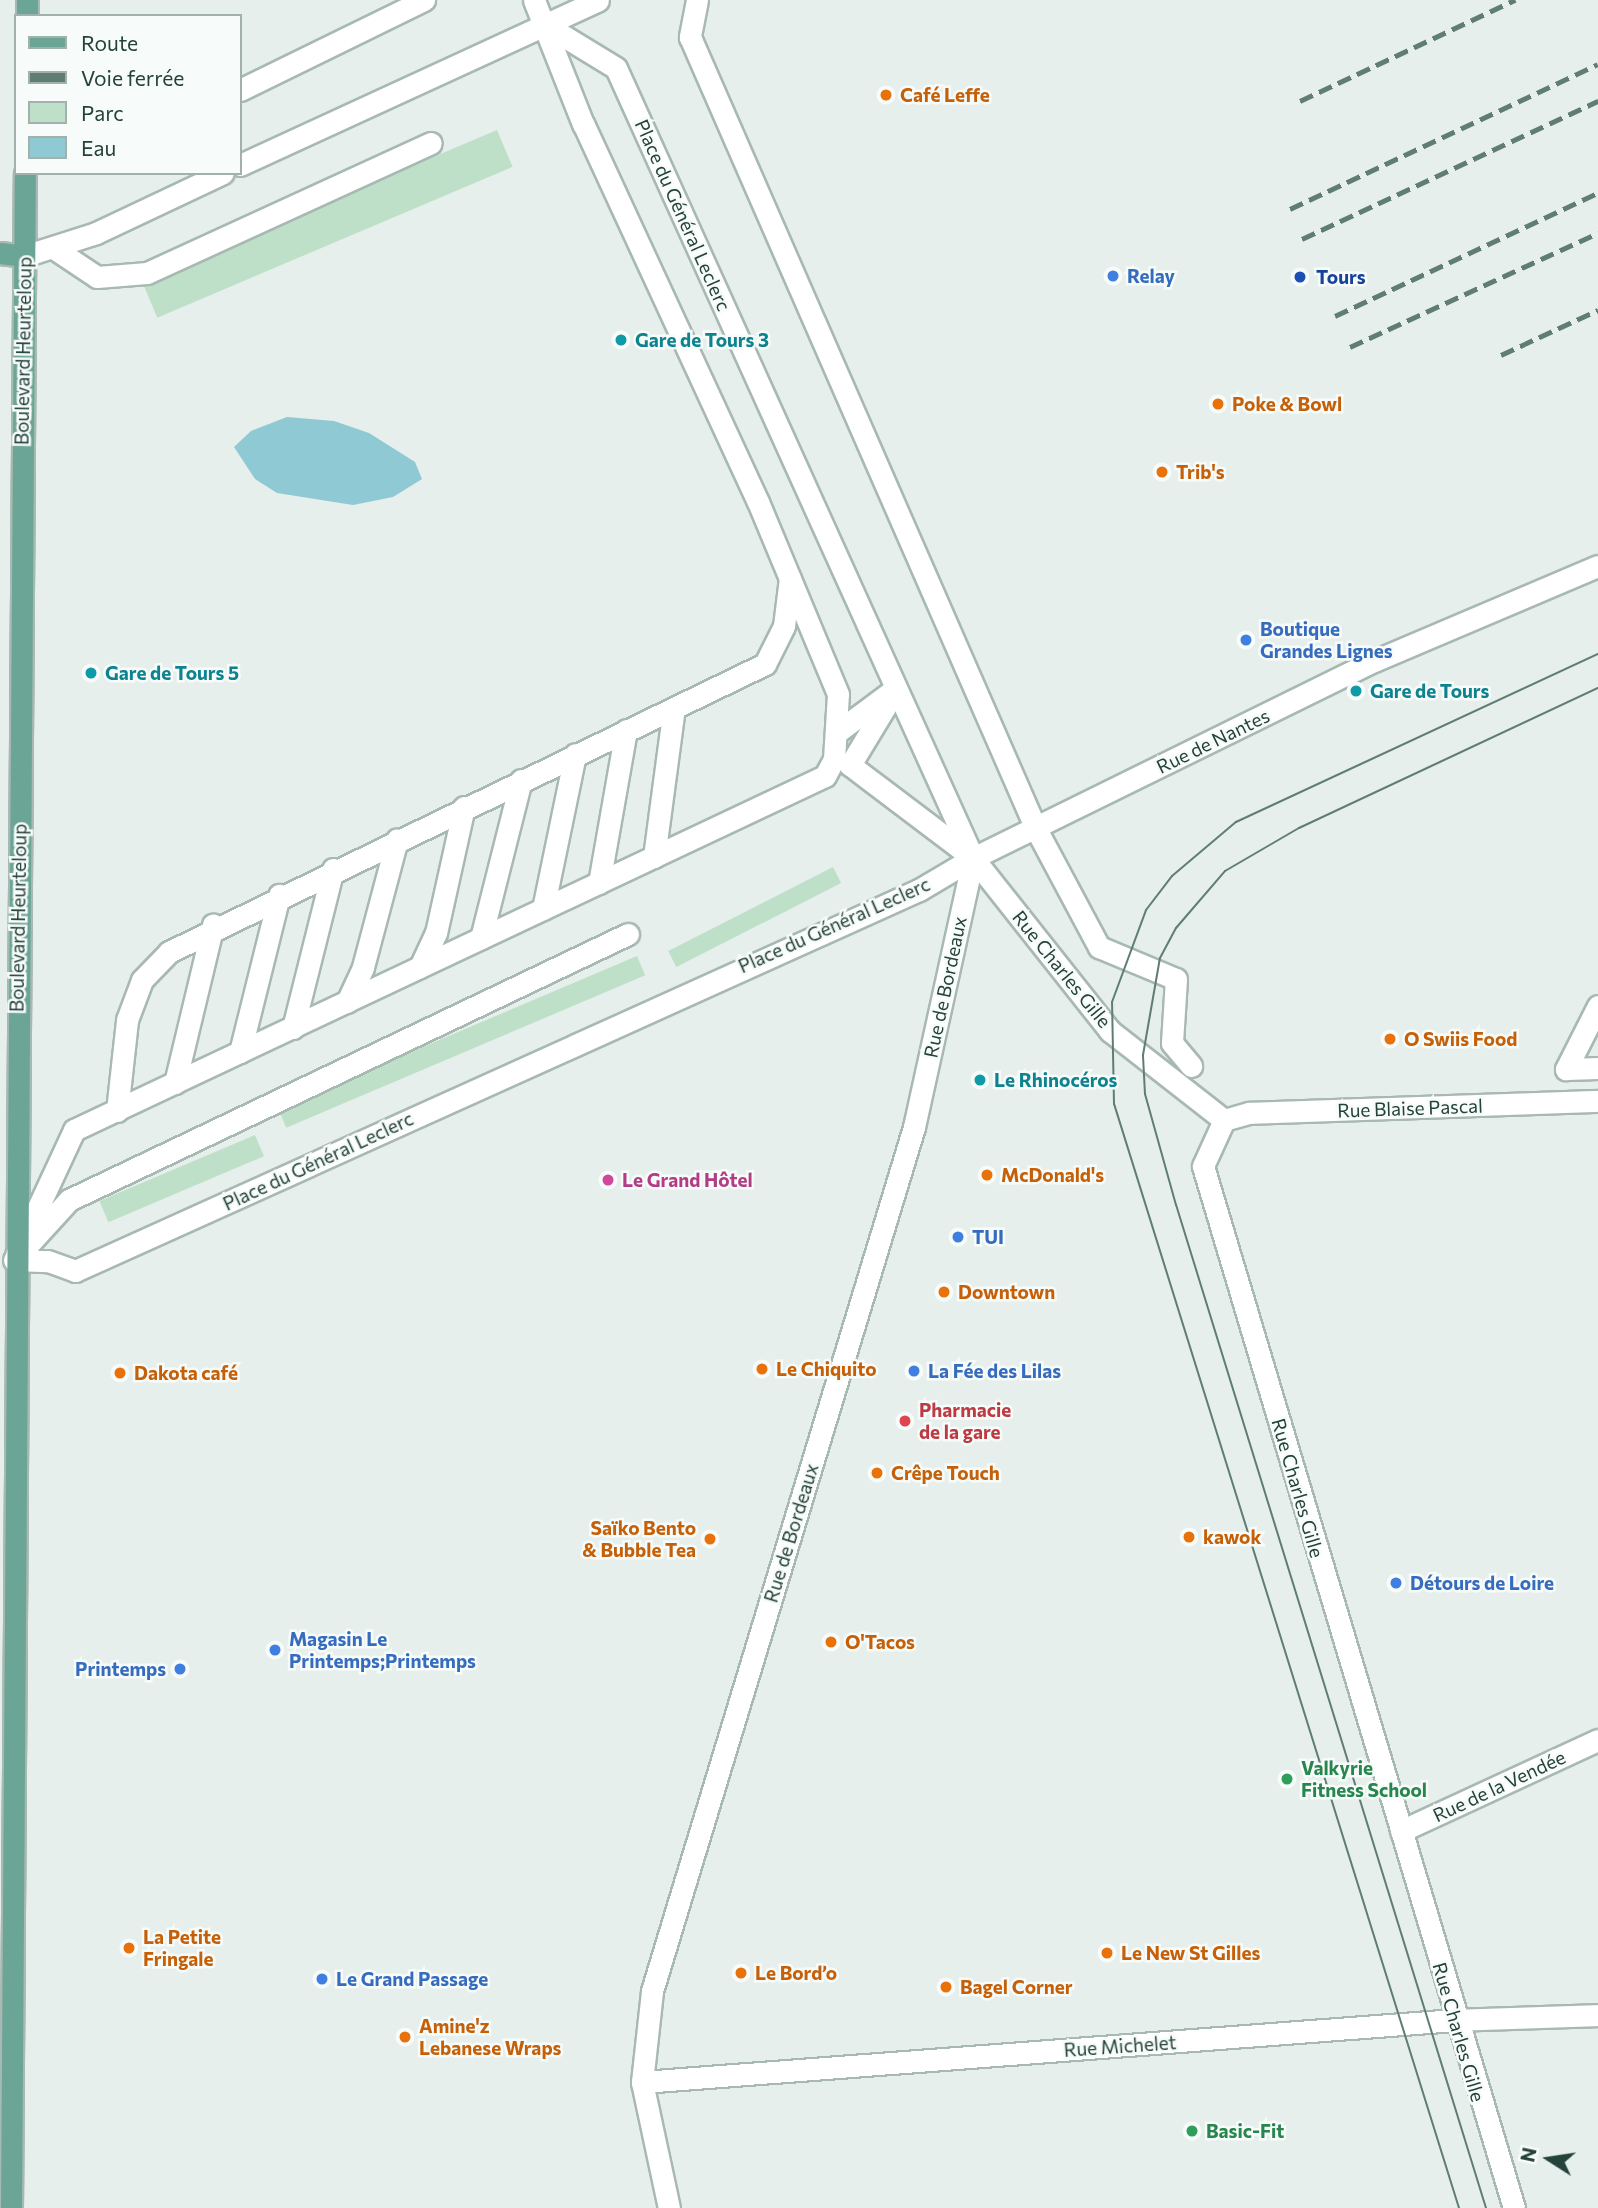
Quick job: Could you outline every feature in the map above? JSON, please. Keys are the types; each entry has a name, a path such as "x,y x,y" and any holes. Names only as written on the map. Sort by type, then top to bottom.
{"main road":[{"name":"Boulevard Heurteloup","path":"11,2208 7,1260 25,175"},
{"path":"0,253 24,256"}],"street":[{"path":"242,89 424,0"},
{"path":"7,1260 74,1130 825,776 840,730 838,694 790,576 583,124 534,0"},
{"path":"242,164 598,0"},
{"path":"697,0 691,37 1036,829 1099,947 1176,979 1172,1043 1191,1066"},
{"name":"Place du Général Leclerc","path":"7,1260 48,1261 75,1271 919,890 974,858 616,68 544,24"},
{"path":"55,249 96,277 147,273 431,143"},
{"path":"24,256 55,249 219,175"},
{"name":"Rue de Nantes","path":"974,858 1374,661 1596,564"},
{"path":"117,1111 127,1020 142,980 169,952 213,925 765,664 784,626 790,576"},
{"path":"840,730 896,689"},
{"path":"896,689 850,765 974,858"},
{"path":"654,857 674,708"},
{"path":"599,883 626,730"},
{"path":"543,909 575,754"},
{"path":"481,938 521,780"},
{"path":"420,967 436,933 464,807"},
{"path":"346,1002 363,967 397,839"},
{"name":"Rue Charles Gille","path":"974,858 1110,1031 1224,1120 1203,1166 1455,2020 1514,2208"},
{"name":"Rue de Bordeaux","path":"670,2208 642,2082 652,1991 914,1127 974,858"},
{"path":"293,1028 333,869"},
{"path":"240,1052 279,895"},
{"path":"175,1083 213,925"},
{"path":"7,1260 69,1200 628,934"},
{"path":"1598,1006 1566,1069 1598,1068"},
{"name":"Rue Blaise Pascal","path":"1224,1120 1250,1113 1598,1101"},
{"name":"Rue de la Vendée","path":"1401,1831 1598,1740"},
{"name":"Rue Michelet","path":"642,2082 1455,2020 1598,2015"}],"green space":[{"path":"497,130 513,167 157,318 142,281"},
{"path":"833,867 841,883 676,967 668,951"},
{"path":"637,956 645,975 286,1128 278,1108"},
{"path":"255,1135 264,1156 108,1222 99,1201"}],"water":[{"path":"287,417 334,421 369,433 415,462 422,479 393,497 353,505 277,493 255,479 234,447 251,431"}],"tram line":[{"path":"1459,2208 1114,1104 1112,1002 1146,910 1172,876 1236,822 1598,654"},
{"path":"1486,2208 1176,1205 1145,1094 1143,1055 1160,958 1176,928 1225,871 1299,828 1598,688"}],"railway":[{"path":"1300,101 1515,0"},
{"path":"1290,209 1598,64"},
{"path":"1302,239 1598,101"},
{"path":"1335,316 1598,193"},
{"path":"1350,347 1598,233"},
{"path":"1501,355 1598,310"}],"place":[{"name":"Café Leffe","path":"886,95"},
{"name":"Relay","path":"1113,276"},
{"name":"Tours","path":"1300,277"},
{"name":"Gare de Tours 3","path":"621,340"},
{"name":"Poke & Bowl","path":"1218,404"},
{"name":"Trib's","path":"1162,472"},
{"name":"Boutique Grandes Lignes","path":"1246,640"},
{"name":"Gare de Tours 5","path":"91,673"},
{"name":"Gare de Tours","path":"1356,691"},
{"name":"O Swiis Food","path":"1390,1039"},
{"name":"Le Rhinocéros","path":"980,1080"},
{"name":"McDonald's","path":"987,1175"},
{"name":"Le Grand Hôtel","path":"608,1180"},
{"name":"TUI","path":"958,1237"},
{"name":"Downtown","path":"944,1292"},
{"name":"Le Chiquito","path":"762,1369"},
{"name":"La Fée des Lilas","path":"914,1371"},
{"name":"Dakota café","path":"120,1373"},
{"name":"Pharmacie de la gare","path":"905,1421"},
{"name":"Crêpe Touch","path":"877,1473"},
{"name":"kawok","path":"1189,1537"},
{"name":"Saïko Bento & Bubble Tea","path":"710,1539"},
{"name":"Détours de Loire","path":"1396,1583"},
{"name":"O'Tacos","path":"831,1642"},
{"name":"Magasin Le Printemps;Printemps","path":"275,1650"},
{"name":"Printemps","path":"180,1669"},
{"name":"Valkyrie Fitness School","path":"1287,1779"},
{"name":"La Petite Fringale","path":"129,1948"},
{"name":"Le New St Gilles","path":"1107,1953"},
{"name":"Le Bord’o","path":"741,1973"},
{"name":"Le Grand Passage","path":"322,1979"},
{"name":"Bagel Corner","path":"946,1987"},
{"name":"Amine'z Lebanese Wraps","path":"405,2037"},
{"name":"Basic-Fit","path":"1192,2131"}]}
